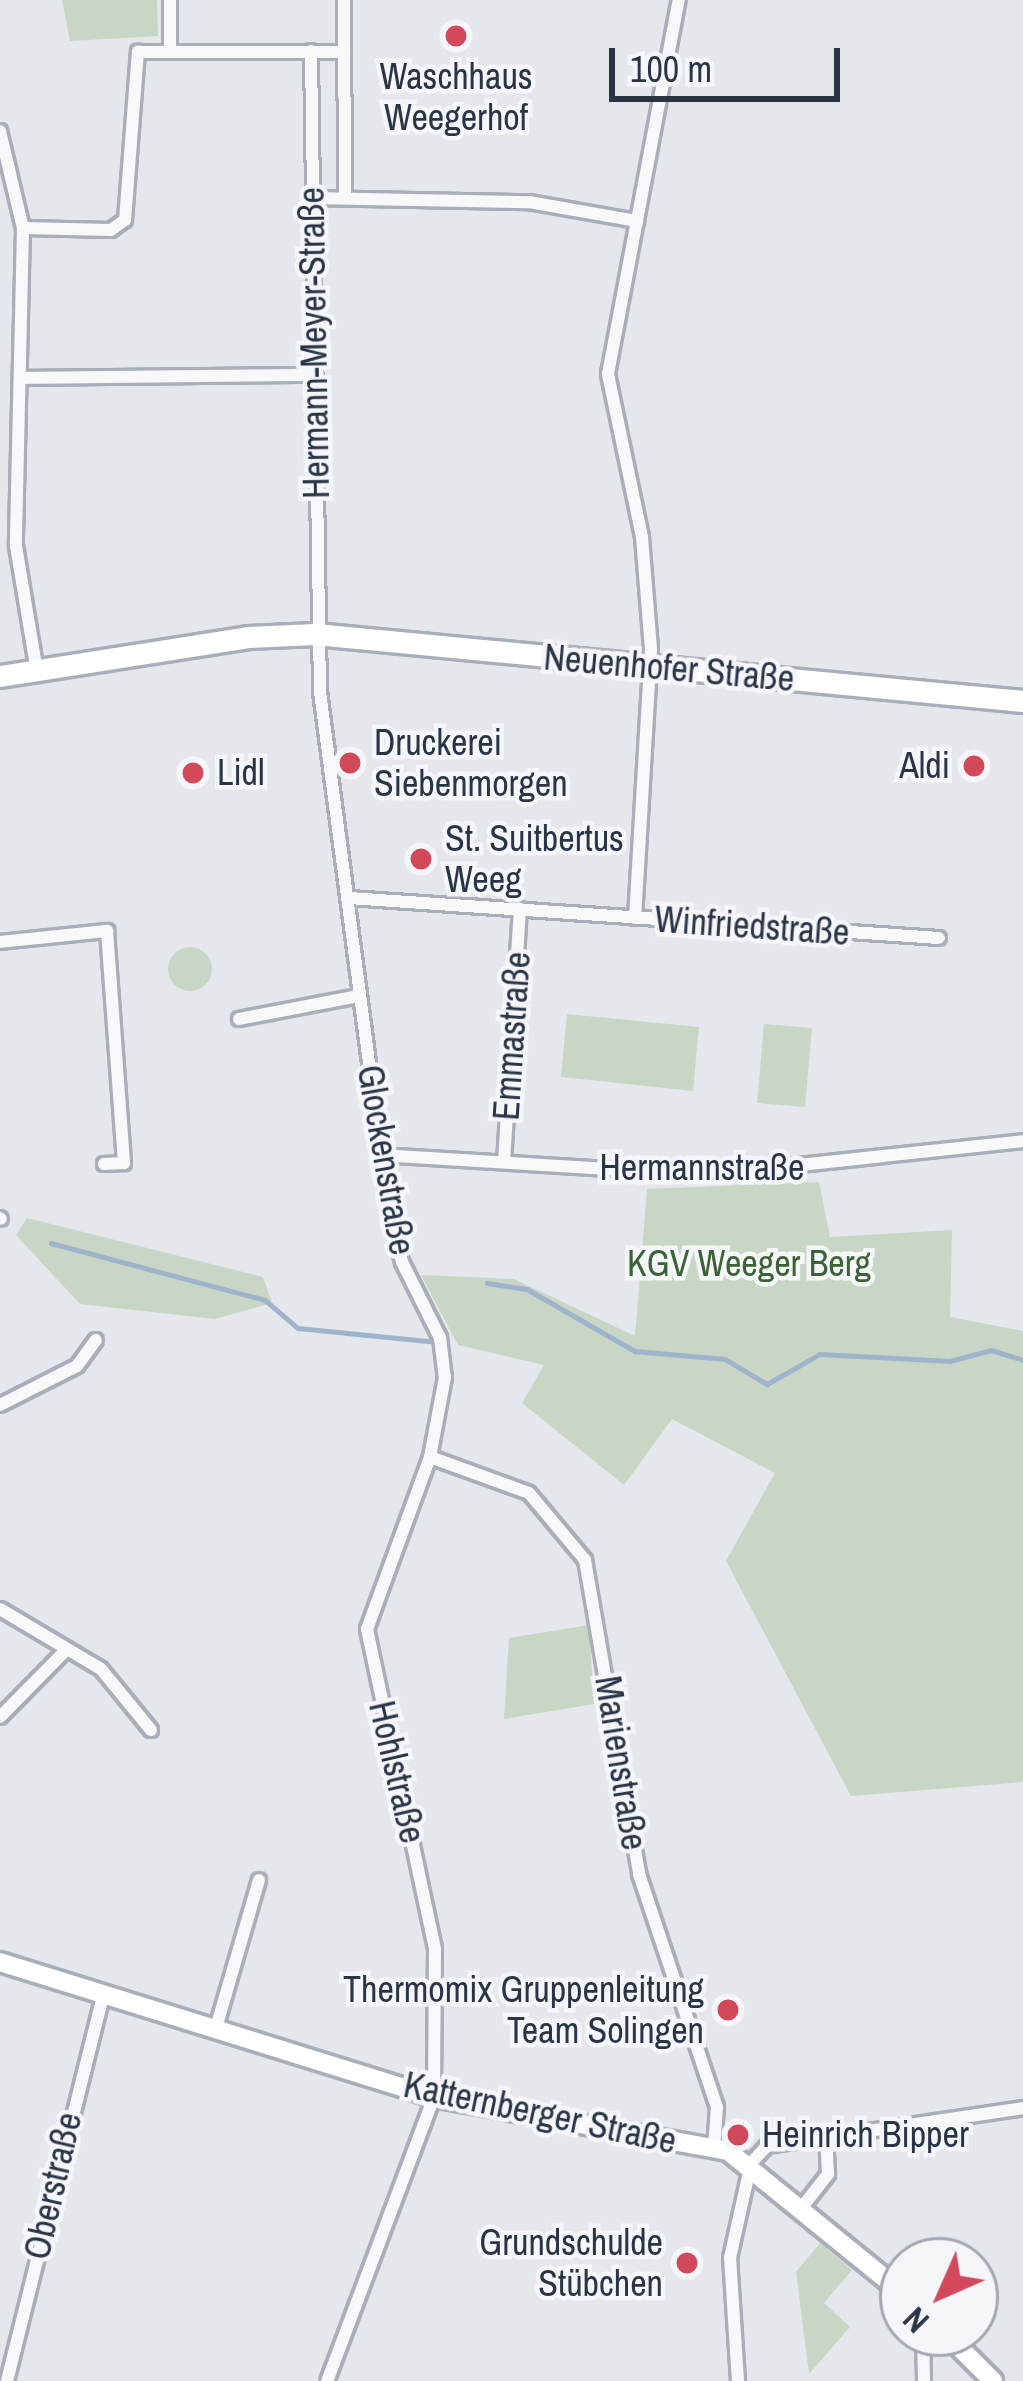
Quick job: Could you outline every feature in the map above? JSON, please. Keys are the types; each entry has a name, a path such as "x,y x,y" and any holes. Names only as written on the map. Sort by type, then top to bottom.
{"main road":[{"name":"Neuenhofer Straße","path":"0,676 248,637 315,634 1023,701"}],"street":[{"path":"170,0 170,48"},
{"name":"Hermann-Meyer-Straße","path":"344,0 345,198"},
{"path":"635,918 651,666 642,537 608,381 680,0"},
{"path":"23,228 111,230 125,220 136,59 146,49 344,52"},
{"name":"Hermann-Meyer-Straße","path":"311,51 315,634"},
{"path":"0,131 23,228 16,546 37,670"},
{"path":"312,198 529,202 637,221"},
{"path":"21,377 315,375"},
{"name":"Glockenstraße","path":"315,634 358,996 395,1245 443,1348 430,1457"},
{"name":"Winfriedstraße","path":"349,898 939,938"},
{"name":"Emmastraße","path":"504,1162 520,909"},
{"path":"0,942 106,931 124,1163 104,1164"},
{"path":"239,1019 358,996"},
{"name":"Hermannstraße","path":"380,1154 706,1175 1023,1141"},
{"path":"0,1405 77,1366 96,1340"},
{"name":"Hohlstraße","path":"430,1457 367,1629 435,1949 434,2097"},
{"name":"Marienstraße","path":"430,1457 529,1493 585,1560 639,1874 717,2107 714,2148"},
{"path":"0,1609 101,1669 151,1730"},
{"path":"0,1717 67,1649"},
{"path":"216,2028 259,1880"},
{"name":"Katternberger Straße","path":"0,1962 434,2097 714,2148 751,2162 879,2272"},
{"name":"Oberstraße","path":"7,2381 104,1993"},
{"path":"327,2381 434,2097"},
{"path":"738,2381 730,2258 751,2162 774,2143 1023,2108"},
{"path":"803,2206 828,2174 826,2133"},
{"path":"969,2357 993,2381"}],"green space":[{"path":"62,0 157,0 158,36 70,41"},
{"path":"190,947 206,953 212,969 206,985 190,991 174,985 168,969 174,953"},
{"path":"567,1014 699,1027 693,1091 561,1077"},
{"path":"764,1024 812,1028 805,1107 757,1103"},
{"name":"KGV Weeger Berg","path":"819,1182 830,1237 952,1230 950,1317 1023,1331 1023,1782 851,1796 726,1561 775,1473 672,1419 624,1485 522,1403 544,1365 458,1345 421,1275 514,1279 635,1336 647,1189"},
{"path":"27,1218 263,1277 272,1303 215,1319 80,1304 16,1235"},
{"path":"589,1625 594,1704 504,1719 509,1638"},
{"path":"820,2243 852,2270 824,2303 850,2327 809,2374 796,2272"}],"waterway":[{"path":"51,1243 265,1300 298,1328 429,1341"},
{"path":"487,1283 527,1289 635,1351 725,1359 767,1384 820,1354 950,1361 991,1350 1023,1360"}],"place":[{"name":"Waschhaus Weegerhof","path":"456,36"},
{"name":"Druckerei Siebenmorgen","path":"350,763"},
{"name":"Aldi","path":"974,766"},
{"name":"Lidl","path":"193,773"},
{"name":"St. Suitbertus Weeg","path":"421,859"},
{"name":"Thermomix Gruppenleitung Team Solingen","path":"728,2010"},
{"name":"Heinrich Bipper","path":"738,2135"},
{"name":"Grundschulde Stübchen","path":"687,2263"}]}
